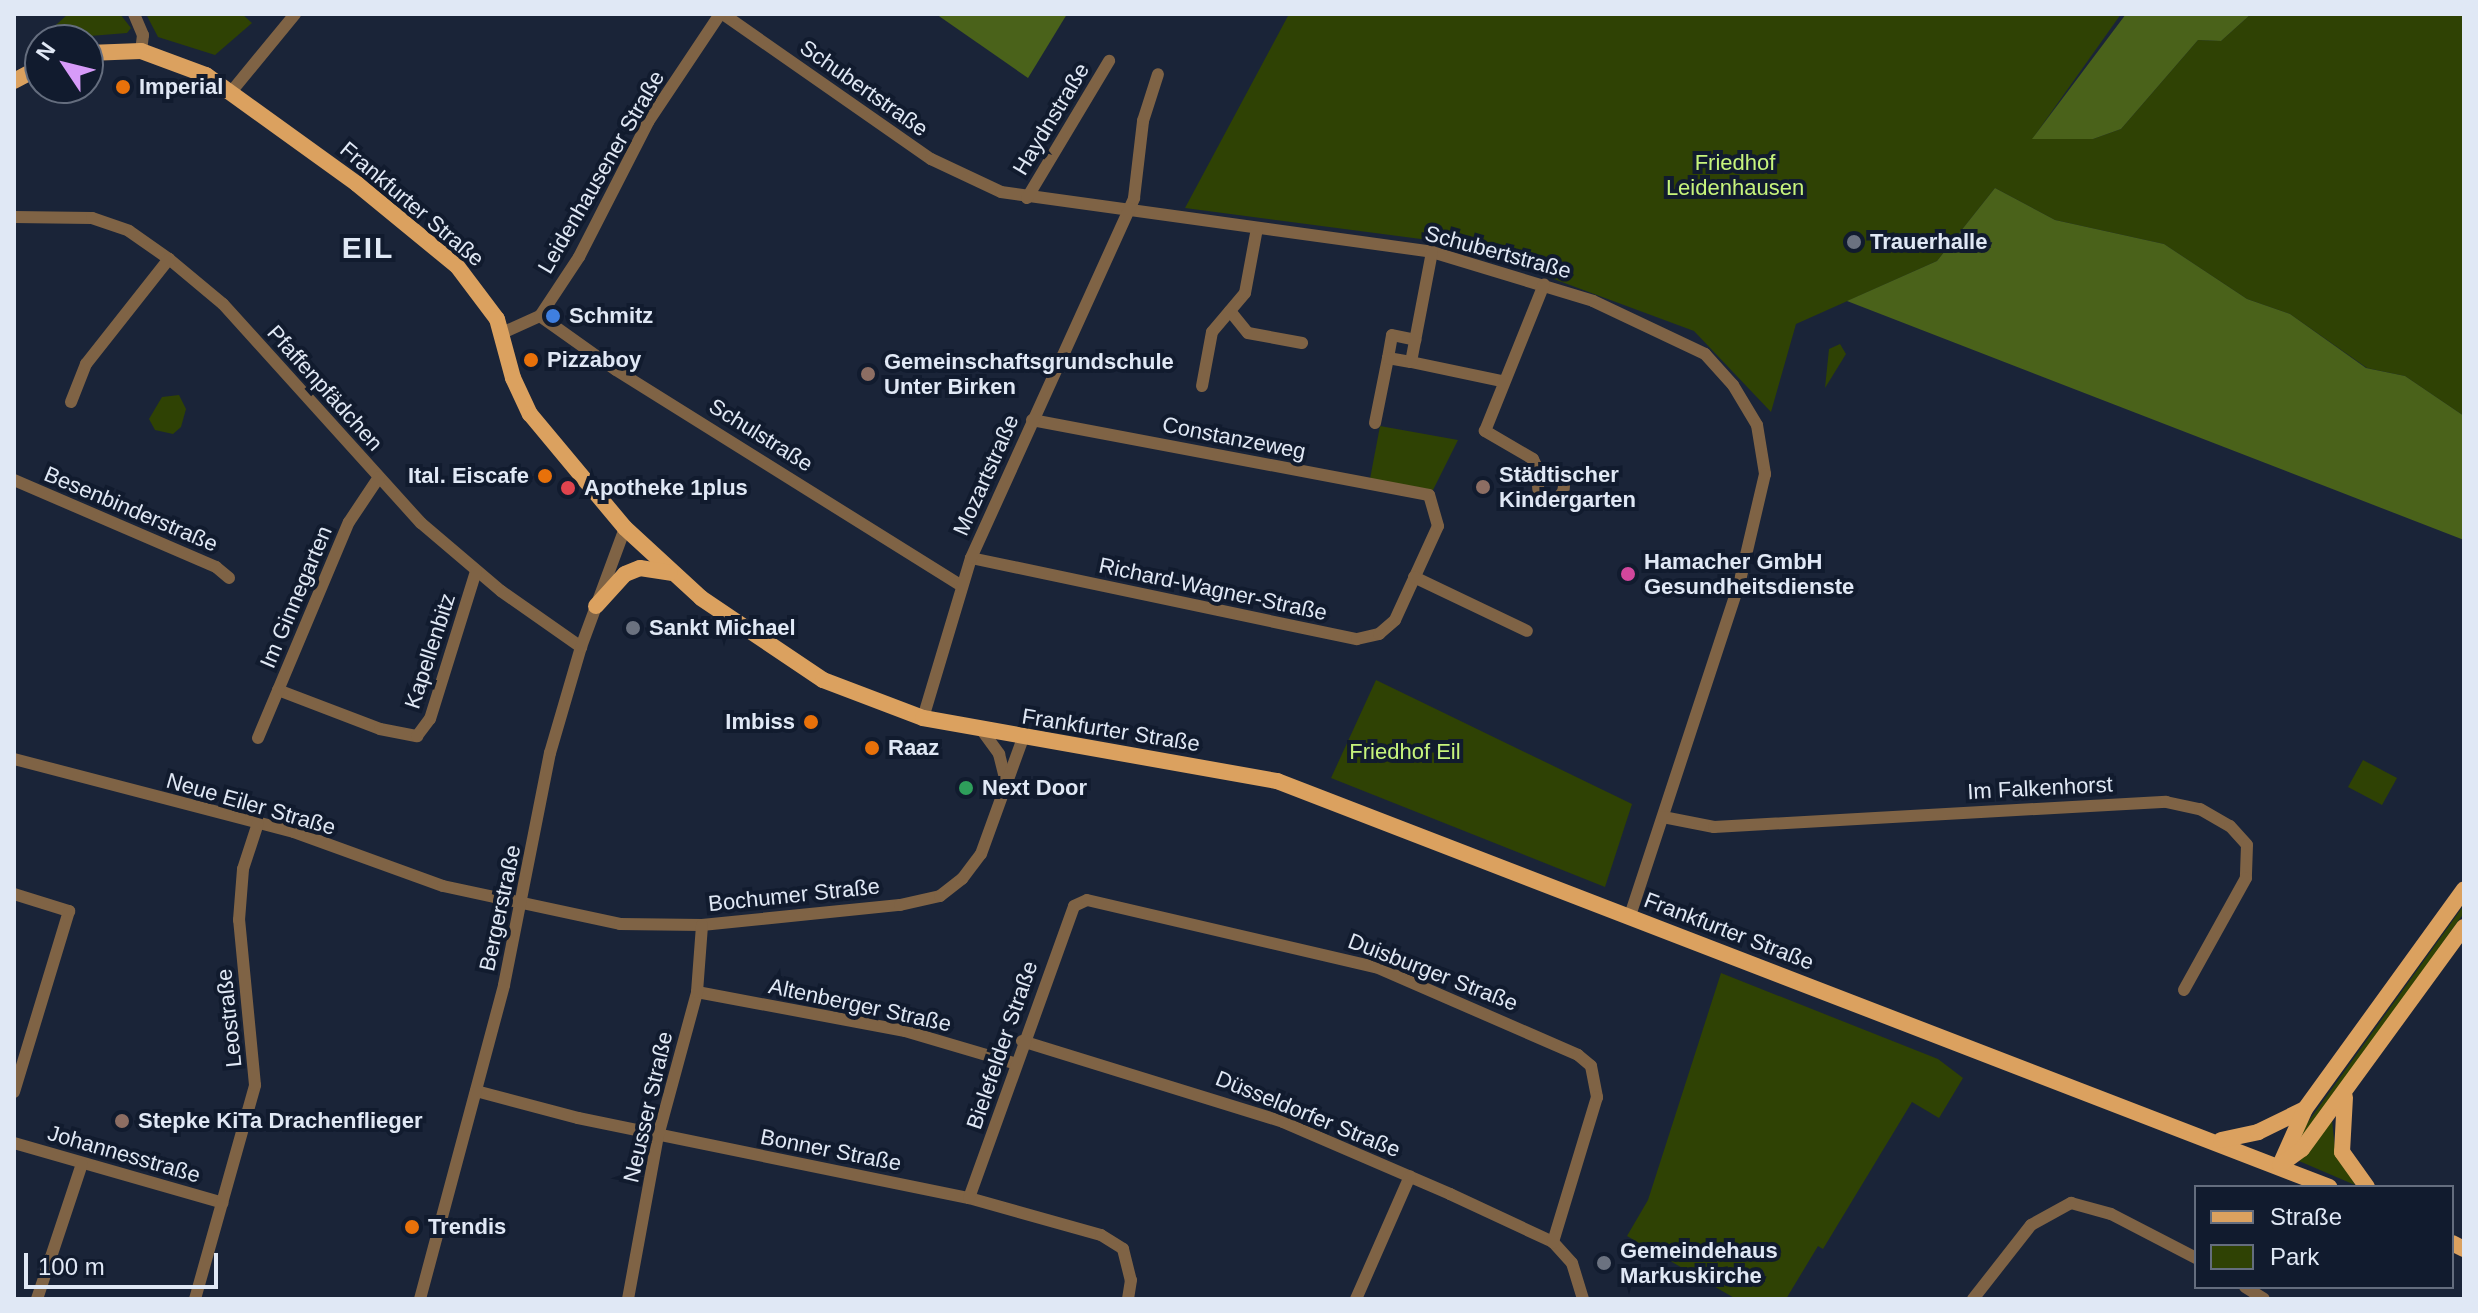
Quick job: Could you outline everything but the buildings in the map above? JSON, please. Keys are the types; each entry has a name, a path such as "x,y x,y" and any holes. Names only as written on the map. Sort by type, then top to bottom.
{"main road":[{"name":"Frankfurter Straße","path":"104,52 141,51 191,67 231,92 457,266 485,299 502,333 513,378 530,414 625,528 671,573 737,625 823,680 923,718 1277,781 2280,1165 2325,1185"},
{"path":"596,606 625,574 640,568 671,573"},
{"path":"2280,1165 2305,1109 2464,889"},
{"path":"2280,1165 2302,1149 2464,927"},
{"path":"2346,1091 2342,1152 2366,1185"},
{"path":"2217,1141 2258,1132 2305,1109"}],"street":[{"path":"134,14 143,35 141,51"},
{"path":"231,92 295,14"},
{"name":"Schubertstraße","path":"722,14 931,159 980,185 1027,198 1432,252 1544,284 1630,316 1705,354 1733,385 1757,425 1765,474 1754,532 1630,916"},
{"name":"Leidenhausener Straße","path":"540,316 579,257 648,122 722,14"},
{"name":"Haydnstraße","path":"1027,198 1109,61"},
{"name":"Mozartstraße","path":"923,718 971,558 1129,210 1148,100 1158,74"},
{"name":"Pfaffenpfädchen","path":"14,217 92,218 129,231 169,259 223,304 379,477 476,571 581,647"},
{"path":"1202,386 1212,332 1245,293 1257,228"},
{"path":"1411,362 1432,252"},
{"path":"71,402 86,364 169,259"},
{"path":"1542,477 1533,459 1485,431 1502,381 1544,284"},
{"path":"1230,311 1248,333 1302,343"},
{"path":"502,333 540,316"},
{"name":"Schulstraße","path":"540,316 616,370 962,586"},
{"path":"1375,423 1392,335 1415,340"},
{"path":"1388,358 1502,381"},
{"name":"Constanzeweg","path":"1032,420 1429,495"},
{"name":"Im Ginnegarten","path":"258,738 349,522 379,477"},
{"name":"Besenbinderstraße","path":"14,480 216,567 229,578"},
{"name":"Richard-Wagner-Straße","path":"971,558 1357,639 1389,628 1438,526 1429,495"},
{"name":"Bergerstraße","path":"420,1299 522,905 550,753 581,647 625,528"},
{"name":"Kapellenbitz","path":"278,690 380,729 417,736 430,719 476,571"},
{"path":"1414,577 1527,631"},
{"path":"981,729 999,754 1007,787"},
{"name":"Bochumer Straße","path":"522,905 620,924 702,925 900,905 940,896 962,879 981,854 1023,738"},
{"name":"Neue Eiler Straße","path":"14,759 258,823 443,886 522,905"},
{"name":"Im Falkenhorst","path":"1663,817 1714,827 2166,802 2200,809 2230,826 2247,845 2246,878 2184,990"},
{"name":"Leostraße","path":"195,1299 255,1085 239,920 243,869 258,823"},
{"path":"14,894 69,911 14,1092"},
{"name":"Duisburger Straße","path":"1074,906 1093,902 1376,967 1578,1055 1591,1066 1597,1097 1553,1242"},
{"name":"Bielefelder Straße","path":"969,1198 1014,1063 1074,906"},
{"name":"Neusser Straße","path":"632,1298 658,1136 697,992 702,925"},
{"name":"Altenberger Straße","path":"697,992 905,1031 1014,1063"},
{"name":"Düsseldorfer Straße","path":"1022,1041 1207,1095 1410,1176 1553,1242"},
{"name":"Bonner Straße","path":"476,1091 658,1136 969,1198 1113,1241 1128,1263 1128,1299"},
{"name":"Johannesstraße","path":"14,1143 223,1203"},
{"path":"37,1299 82,1164"},
{"path":"1356,1299 1410,1176"},
{"path":"1973,1299 2043,1214 2071,1203 2087,1205 2194,1257"},
{"path":"1553,1242 1572,1263 1583,1299"}],"green space":[{"path":"68,14 120,14 131,28 127,33 104,35 104,24 57,24"},
{"path":"146,14 242,14 252,23 215,55 158,37"},
{"path":"936,14 1067,14 1028,78"},
{"name":"Friedhof Leidenhausen","path":"1289,14 2121,14 2033,138 2093,139 2121,129 2198,40 2221,41 2251,14 2464,14 2464,416 2405,376 2367,368 2290,314 2247,299 2164,244 2055,220 1995,188 1937,261 1796,324 1771,412 1694,331 1459,244 1185,208"},
{"path":"2126,14 2251,14 2221,41 2198,40 2121,129 2093,139 2032,139"},
{"path":"1995,188 2055,220 2164,244 2247,299 2290,314 2366,368 2405,376 2464,416 2464,540 1847,301 1937,261"},
{"path":"1840,344 1846,354 1825,388 1829,349"},
{"path":"179,395 186,409 181,427 173,434 155,430 149,419 162,397"},
{"path":"1380,426 1458,440 1433,490 1370,479"},
{"name":"Friedhof Eil","path":"1376,680 1632,804 1605,887 1331,778"},
{"path":"2363,760 2397,778 2382,805 2348,787"},
{"path":"2464,905 2464,913 2297,1146 2293,1143"},
{"path":"1721,973 1938,1059 1963,1078 1939,1118 1912,1102 1823,1249 1818,1246 1786,1299 1736,1299 1627,1236 1648,1200"},
{"path":"2332,1120 2335,1149 2355,1185 2299,1161"}],"place":[{"name":"Imperial","path":"123,87"},
{"name":"Trauerhalle","path":"1854,242"},
{"name":"Schmitz","path":"553,316"},
{"name":"Pizzaboy","path":"531,360"},
{"name":"Gemeinschaftsgrundschule Unter Birken","path":"868,374"},
{"name":"Ital. Eiscafe","path":"545,476"},
{"name":"Städtischer Kindergarten","path":"1483,487"},
{"name":"Apotheke 1plus","path":"568,488"},
{"name":"Hamacher GmbH Gesundheitsdienste","path":"1628,574"},
{"name":"Sankt Michael","path":"633,628"},
{"name":"Imbiss","path":"811,722"},
{"name":"Raaz","path":"872,748"},
{"name":"Next Door","path":"966,788"},
{"name":"Stepke KiTa Drachenflieger","path":"122,1121"},
{"name":"Trendis","path":"412,1227"},
{"name":"Gemeindehaus Markuskirche","path":"1604,1263"}],"district":[{"name":"EIL","path":"368,248"}]}
